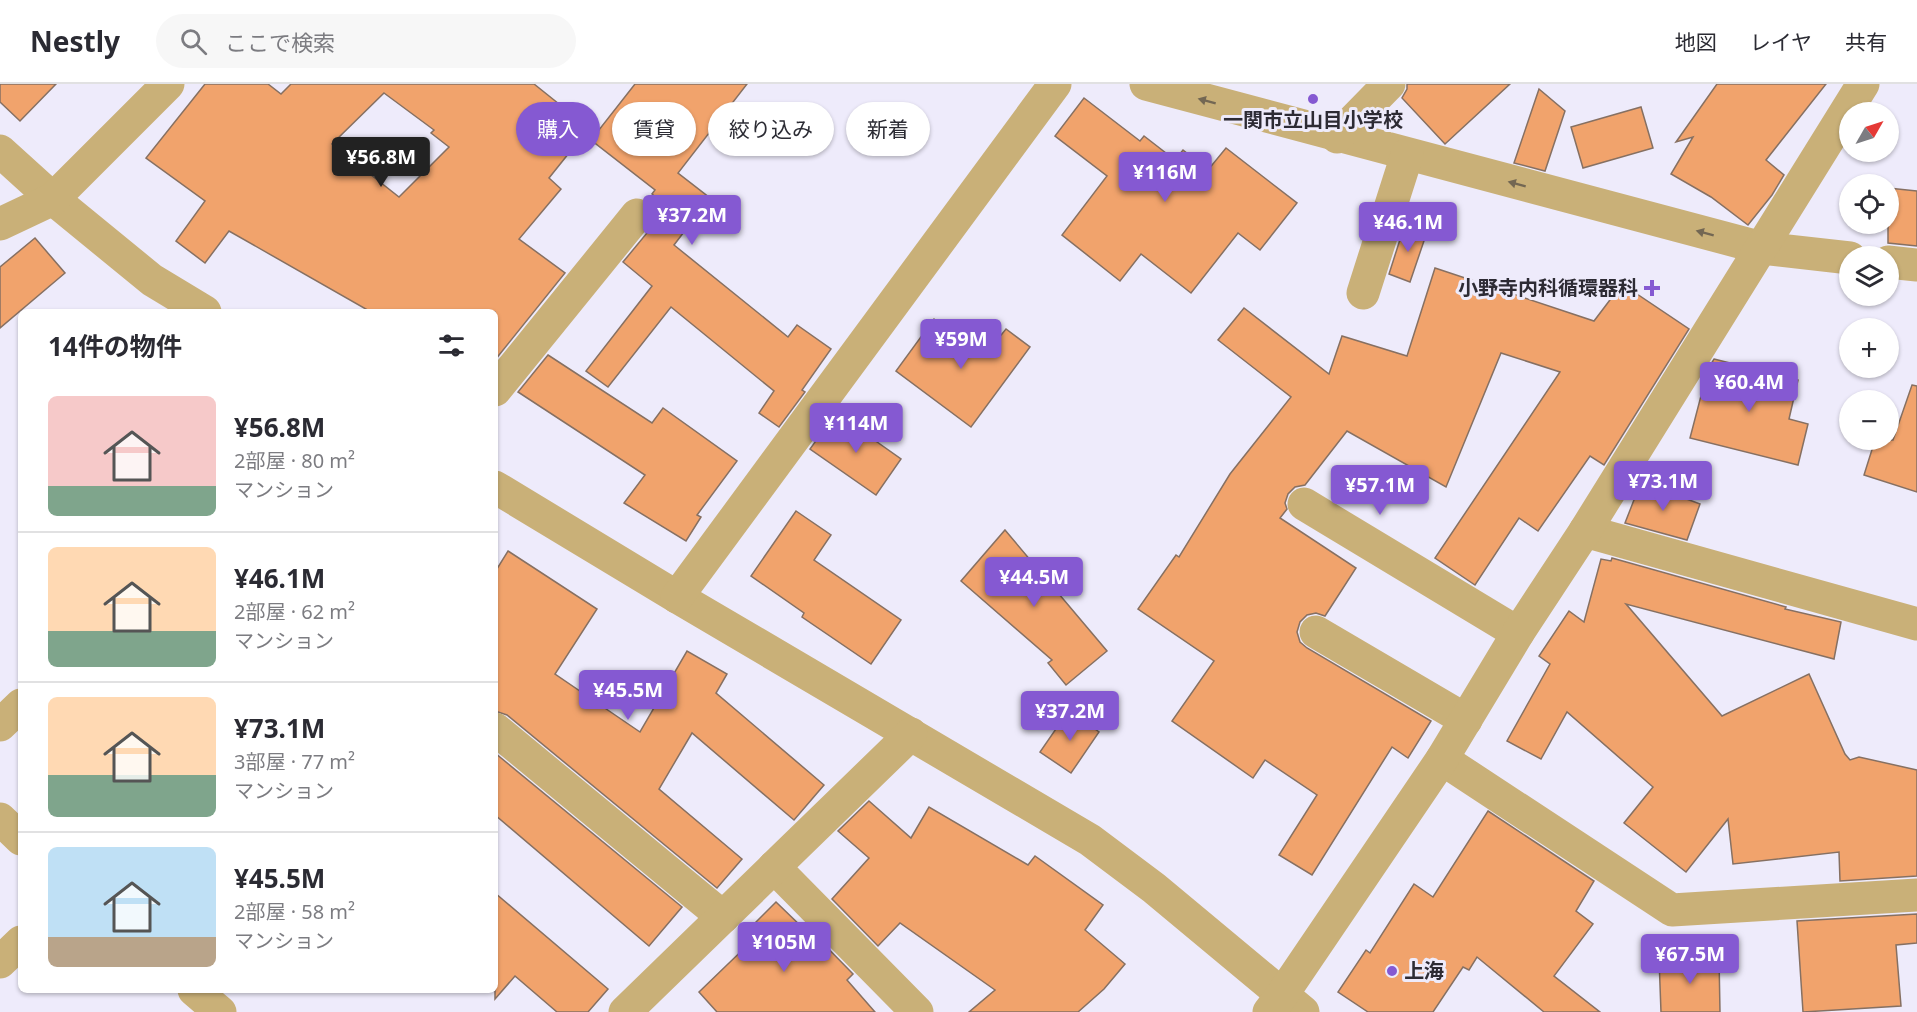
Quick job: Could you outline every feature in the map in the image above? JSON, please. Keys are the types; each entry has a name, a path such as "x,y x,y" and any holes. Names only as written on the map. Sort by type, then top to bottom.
{"street":[{"path":"0,224 53,199 168,84"},
{"path":"677,597 1055,84"},
{"path":"1146,84 1762,248 1839,257"},
{"path":"1337,136 1389,84"},
{"path":"498,489 1090,840 1154,888 1285,1006 1442,759 1518,633 1585,531 1863,84"},
{"path":"0,151 53,199 152,280 199,309"},
{"path":"1363,293 1407,155"},
{"path":"498,386 637,216"},
{"path":"1899,264 1917,266"},
{"path":"1304,504 1518,633"},
{"path":"1585,531 1917,624"},
{"path":"1316,632 1466,720"},
{"path":"0,725 18,708"},
{"path":"498,731 723,917"},
{"path":"625,1012 910,734"},
{"path":"1442,759 1672,910 1917,895"},
{"path":"0,819 18,836"},
{"path":"774,867 917,1012"},
{"path":"0,962 18,945"},
{"path":"198,993 220,1012"}],"building":[{"path":"0,84 56,84 20,121 0,102"},
{"path":"205,84 268,84 281,94 291,84 534,84 556,102 516,102 516,156 567,156 549,178 561,189 519,239 565,273 498,356 498,309 366,309 229,231 205,263 176,241 205,201 146,158","holes":["384,93 434,130 431,133 449,147 399,197 332,144"]},
{"path":"635,84 747,84 733,102 708,102 708,134 696,150 696,102 621,102"},
{"path":"1407,84 1510,84 1445,144 1402,98"},
{"path":"1717,84 1826,84 1766,160 1784,175 1772,195 1748,225 1711,197 1671,174 1693,137 1676,142"},
{"path":"1539,89 1565,111 1545,171 1514,163"},
{"path":"1084,98 1140,141 1144,136 1175,160 1183,150 1208,170 1226,148 1297,203 1260,250 1238,233 1191,293 1141,254 1120,281 1062,235 1107,176 1055,136"},
{"path":"1641,107 1653,148 1583,168 1571,127"},
{"path":"612,113 612,156 691,156 678,173 710,198 674,245 788,337 797,325 831,349 802,390 805,392 779,427 759,413 774,391 671,307 608,387 586,371 652,286 623,262 652,227 655,217 665,205 652,194 655,190 600,147 600,129"},
{"path":"1899,189 1917,191 1917,246 1888,243 1888,234 1899,234"},
{"path":"1405,224 1427,232 1410,282 1389,274"},
{"path":"35,238 65,273 22,309 18,309 18,313 0,328 0,267"},
{"path":"1435,268 1594,321 1622,284 1689,329 1604,465 1590,456 1538,531 1519,518 1475,585 1435,558 1560,372 1501,353 1446,487 1347,431 1305,485 1295,487 1288,494 1285,503 1287,509 1280,518 1356,568 1325,616 1316,613 1307,615 1300,622 1297,632 1300,642 1431,721 1408,758 1392,747 1312,875 1279,855 1317,795 1265,760 1253,778 1172,721 1214,661 1138,609 1176,555 1179,557 1230,474 1291,397 1218,340 1244,308 1329,374 1342,336 1407,356"},
{"path":"934,319 984,356 1006,329 1030,347 971,427 896,371"},
{"path":"548,355 652,423 663,408 737,461 697,515 701,517 686,541 624,503 645,475 518,392"},
{"path":"1714,359 1798,380 1789,419 1808,424 1798,465 1690,438 1708,369"},
{"path":"1912,385 1917,386 1917,492 1864,475 1872,450 1899,450 1899,423"},
{"path":"836,413 901,459 876,495 810,449"},
{"path":"1641,482 1700,504 1687,540 1625,523"},
{"path":"796,511 831,535 814,560 901,620 871,664 802,617 804,613 751,576"},
{"path":"1005,530 1107,651 1066,685 1048,663 1052,660 961,581"},
{"path":"508,551 597,609 555,674 640,732 687,651 727,674 716,693 824,785 794,820 692,733 659,789 742,859 717,888 507,715 498,712 498,567"},
{"path":"1612,558 1786,607 1785,609 1841,622 1834,659 1626,604 1722,716 1809,674 1845,754 1850,760 1859,757 1917,770 1917,876 1840,881 1839,852 1733,864 1728,819 1686,872 1624,823 1653,787 1567,712 1541,759 1507,741 1550,664 1539,656 1569,611 1584,622 1601,559 1611,561"},
{"path":"1069,710 1099,732 1071,773 1040,752"},
{"path":"498,755 682,907 649,946 498,818"},
{"path":"869,801 911,838 929,807 1028,865 1035,856 1103,905 1085,930 1125,964 1104,989 1078,1012 969,1012 995,990 900,923 878,946 832,899 869,858 838,831"},
{"path":"1488,811 1594,881 1576,911 1593,924 1554,976 1600,1012 1544,1012 1477,957 1469,970 1463,967 1433,1012 1368,1012 1338,992 1366,950 1370,953 1414,884 1433,897"},
{"path":"498,896 608,989 588,1012 557,1012 515,976 495,999 495,993 498,993"},
{"path":"776,902 804,929 806,926 853,974 847,980 875,1012 717,1012 699,992 757,936 750,928"},
{"path":"1917,914 1917,943 1896,945 1901,1006 1803,1012 1797,921"},
{"path":"1719,957 1720,1012 1661,1012 1659,958"}],"place":[{"name":"一関市立山目小学校","path":"1313,99"},
{"name":"小野寺内科循環器科","path":"1652,288"},
{"name":"上海","path":"1392,971"}]}
